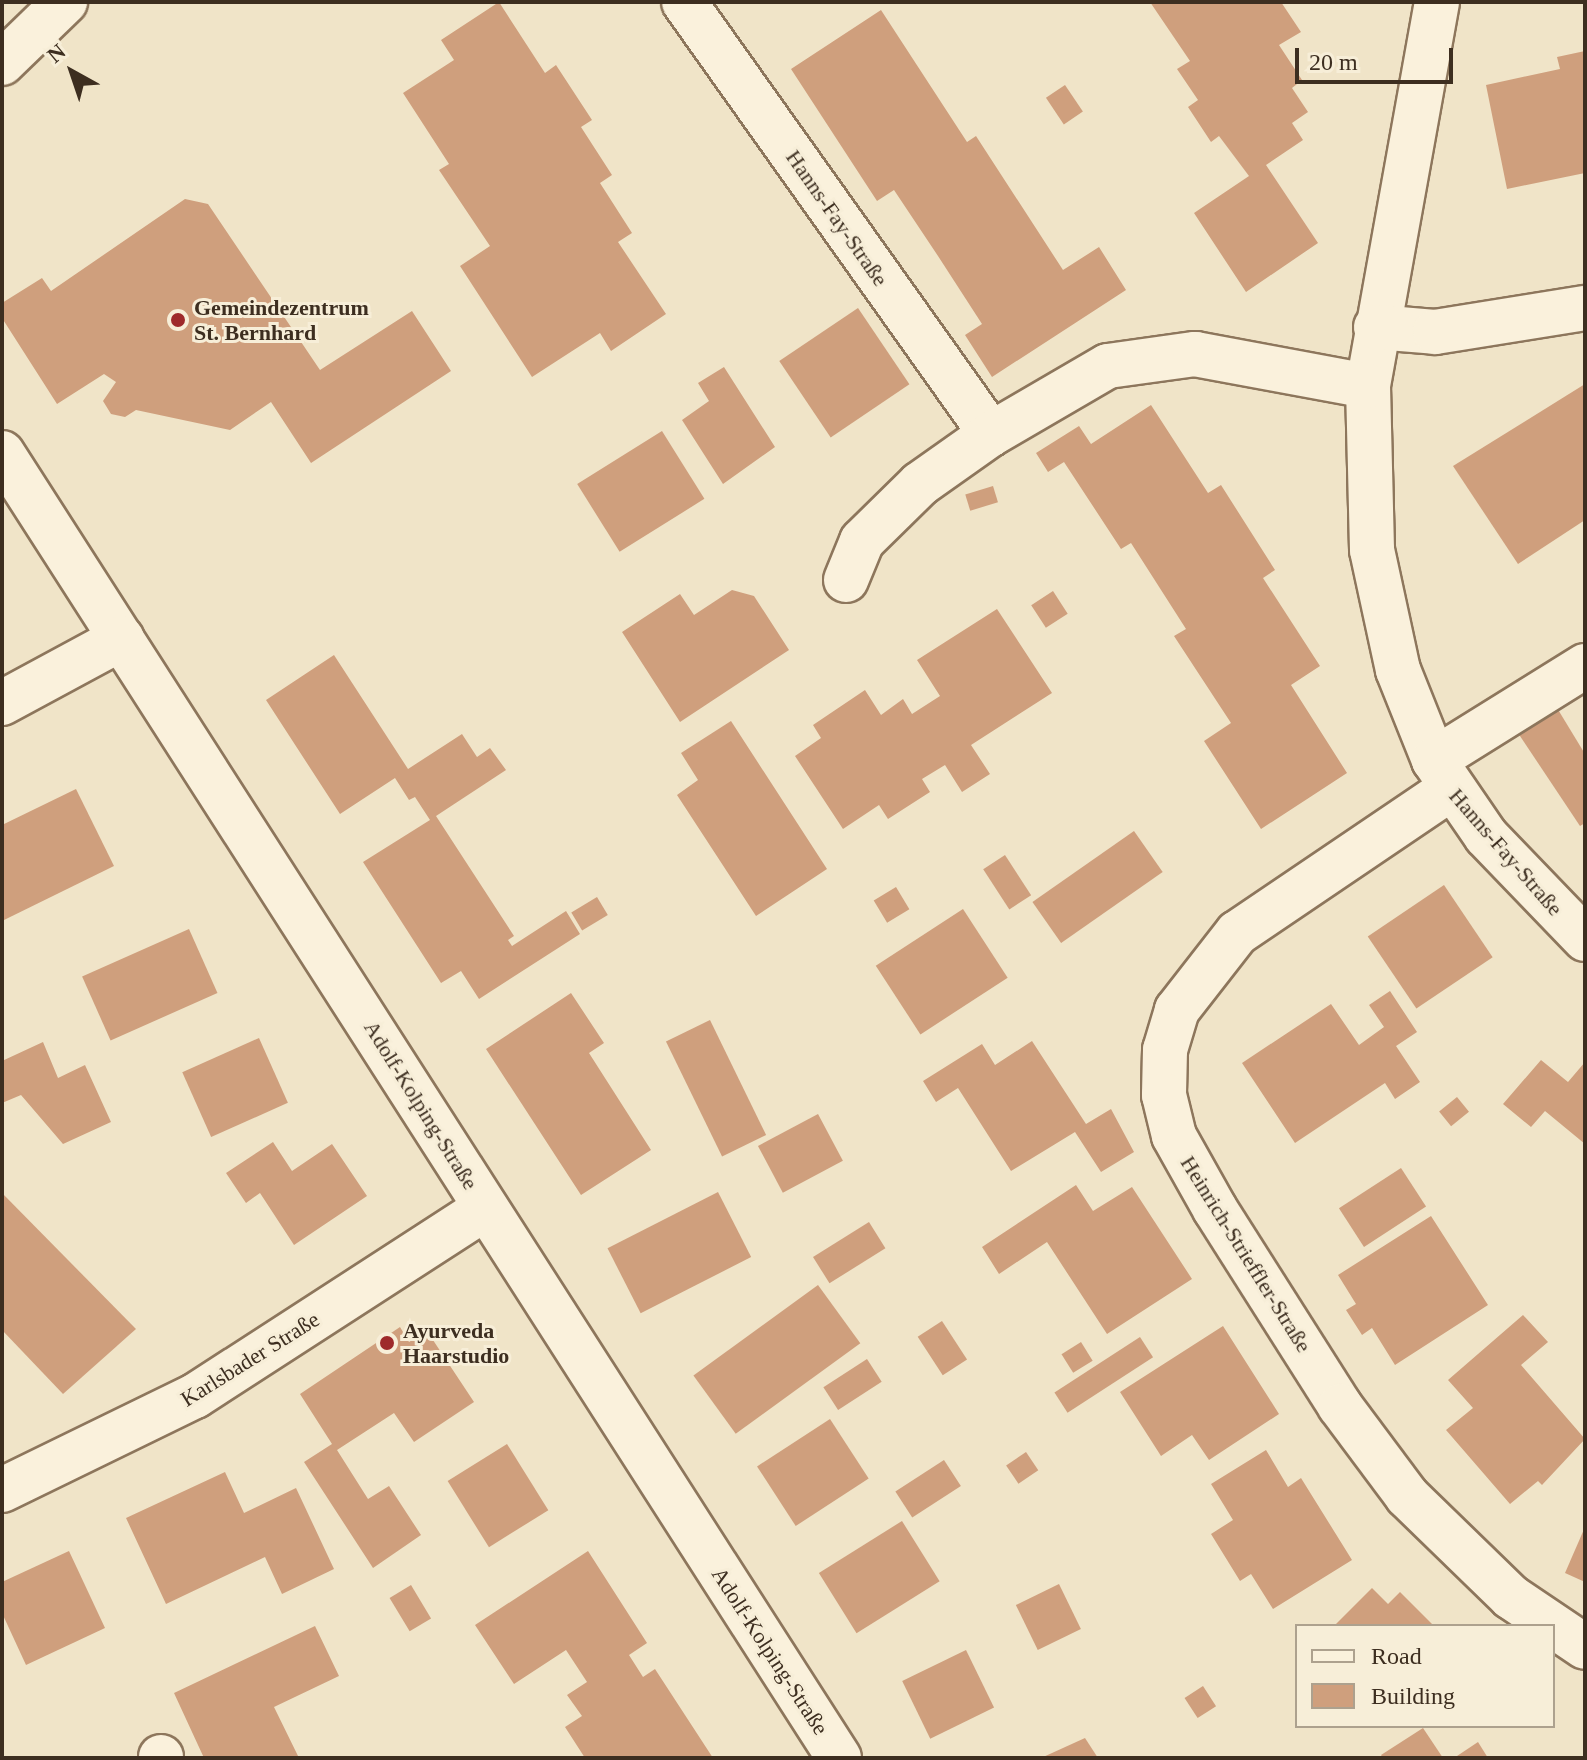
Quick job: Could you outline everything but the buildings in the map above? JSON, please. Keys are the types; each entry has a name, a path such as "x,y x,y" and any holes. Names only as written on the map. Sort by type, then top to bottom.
{"street":[{"path":"2,29 57,2"},
{"path":"2,63 65,2"},
{"name":"Hanns-Fay-Straße","path":"684,2 991,434"},
{"name":"Hanns-Fay-Straße","path":"1437,2 1376,327 1368,386 1371,537 1382,607 1398,670 1442,775 1585,939"},
{"path":"1376,327 1435,332 1585,308"},
{"path":"846,580 862,541 891,509 991,434 1108,366 1151,356 1195,354 1368,386"},
{"name":"Adolf-Kolping-Straße","path":"2,453 839,1758"},
{"path":"2,703 122,638"},
{"path":"1442,775 1585,666"},
{"name":"Heinrich-Strieffler-Straße","path":"1442,775 1237,933 1177,1010 1165,1050 1164,1095 1174,1136 1215,1209 1340,1406 1407,1496 1511,1597 1551,1624"},
{"name":"Karlsbader Straße","path":"2,1490 195,1396 486,1208"},
{"name":"Heinrich-Strieffler-Straße","path":"1555,1627 1585,1647"}],"place":[{"name":"Gemeindezentrum St. Bernhard","path":"178,320"},
{"name":"Ayurveda Haarstudio","path":"387,1343"}]}
